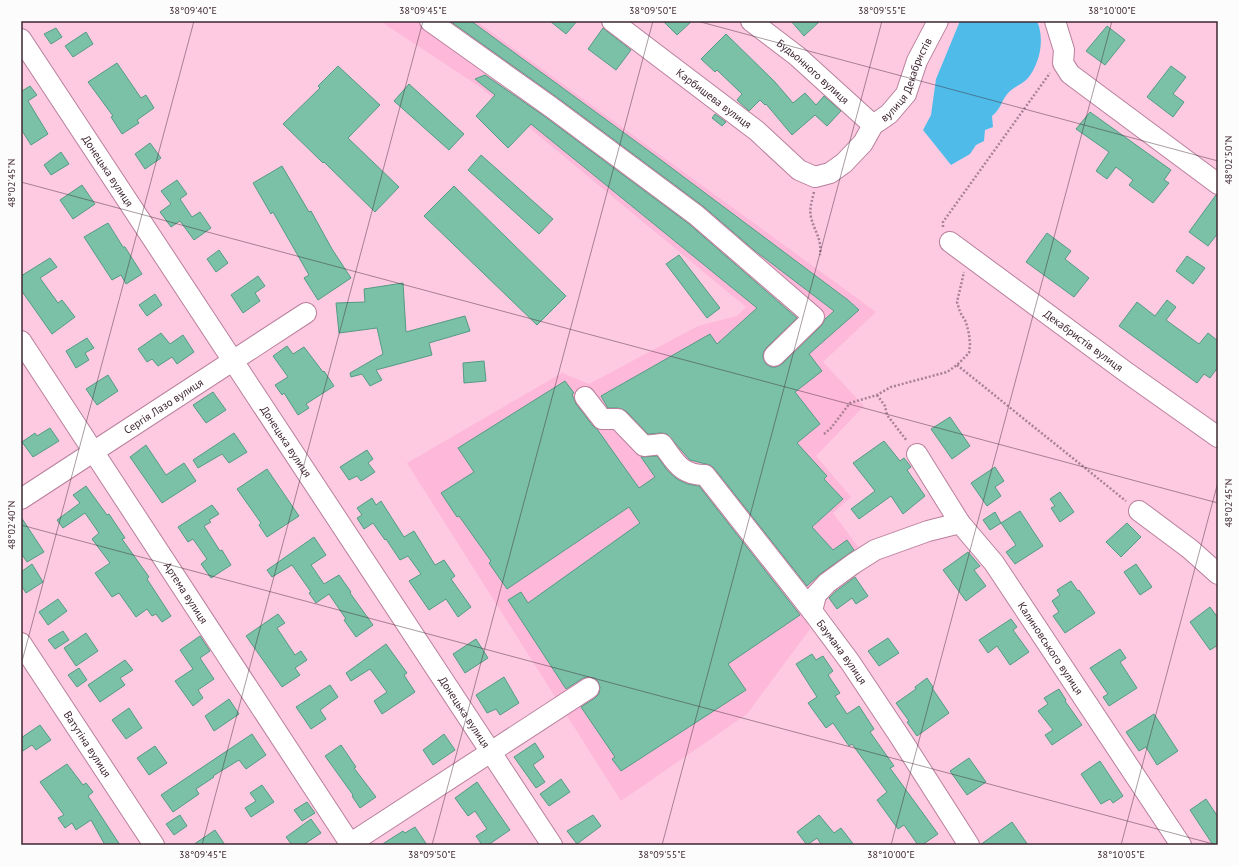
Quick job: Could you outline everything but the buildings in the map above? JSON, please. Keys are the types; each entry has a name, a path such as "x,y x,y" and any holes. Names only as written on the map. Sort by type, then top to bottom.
{"street":[{"path":"430,21 551,107 696,215 814,317 774,356"},
{"name":"Карбишева вулиця","path":"612,21 757,131 799,170 815,178"},
{"name":"Будьонного вулиця","path":"751,21 797,56 873,125"},
{"name":"вулиця Декабристів","path":"815,178 830,173 844,163 863,143 873,125 889,114 906,94 917,61 938,21"},
{"path":"1055,21 1064,50 1063,63 1070,74 1218,184"},
{"name":"Донецька вулиця","path":"21,39 552,845"},
{"name":"Декабристів вулиця","path":"950,242 1126,372 1218,437"},
{"name":"Сергія Лазо вулиця","path":"21,499 306,313"},
{"name":"Артема вулиця","path":"21,341 350,844"},
{"path":"585,397 602,419 618,419 644,446 662,444 684,471 694,475 705,475 812,611"},
{"name":"Калиновського вулиця","path":"917,454 960,523 994,563 1181,845"},
{"path":"1139,511 1190,549 1218,574"},
{"name":"Баумана вулиця","path":"960,523 928,531 875,550 852,564 827,583 816,595 812,611 850,662 969,845"},
{"name":"Ватутіна вулиця","path":"21,643 154,845"},
{"path":"350,844 589,688"}],"path":[{"path":"815,178 814,194 811,203 811,218 818,232 821,249 820,255"},
{"path":"957,365 1139,511"},
{"path":"877,395 885,406 887,415 917,454"}],"shaded area":[{"path":"380,21 476,21 876,312 823,362 864,406 816,456 851,497 833,513 862,552 800,606 810,629 747,714 621,801 407,463 562,373 589,384 698,326 737,316 746,307 480,87"}],"water":[{"path":"960,21 1037,21 1041,35 1041,43 1036,65 1032,72 1026,80 1010,91 992,116 993,127 985,130 984,141 976,145 970,154 951,165 923,130 931,115 936,79"}]}
